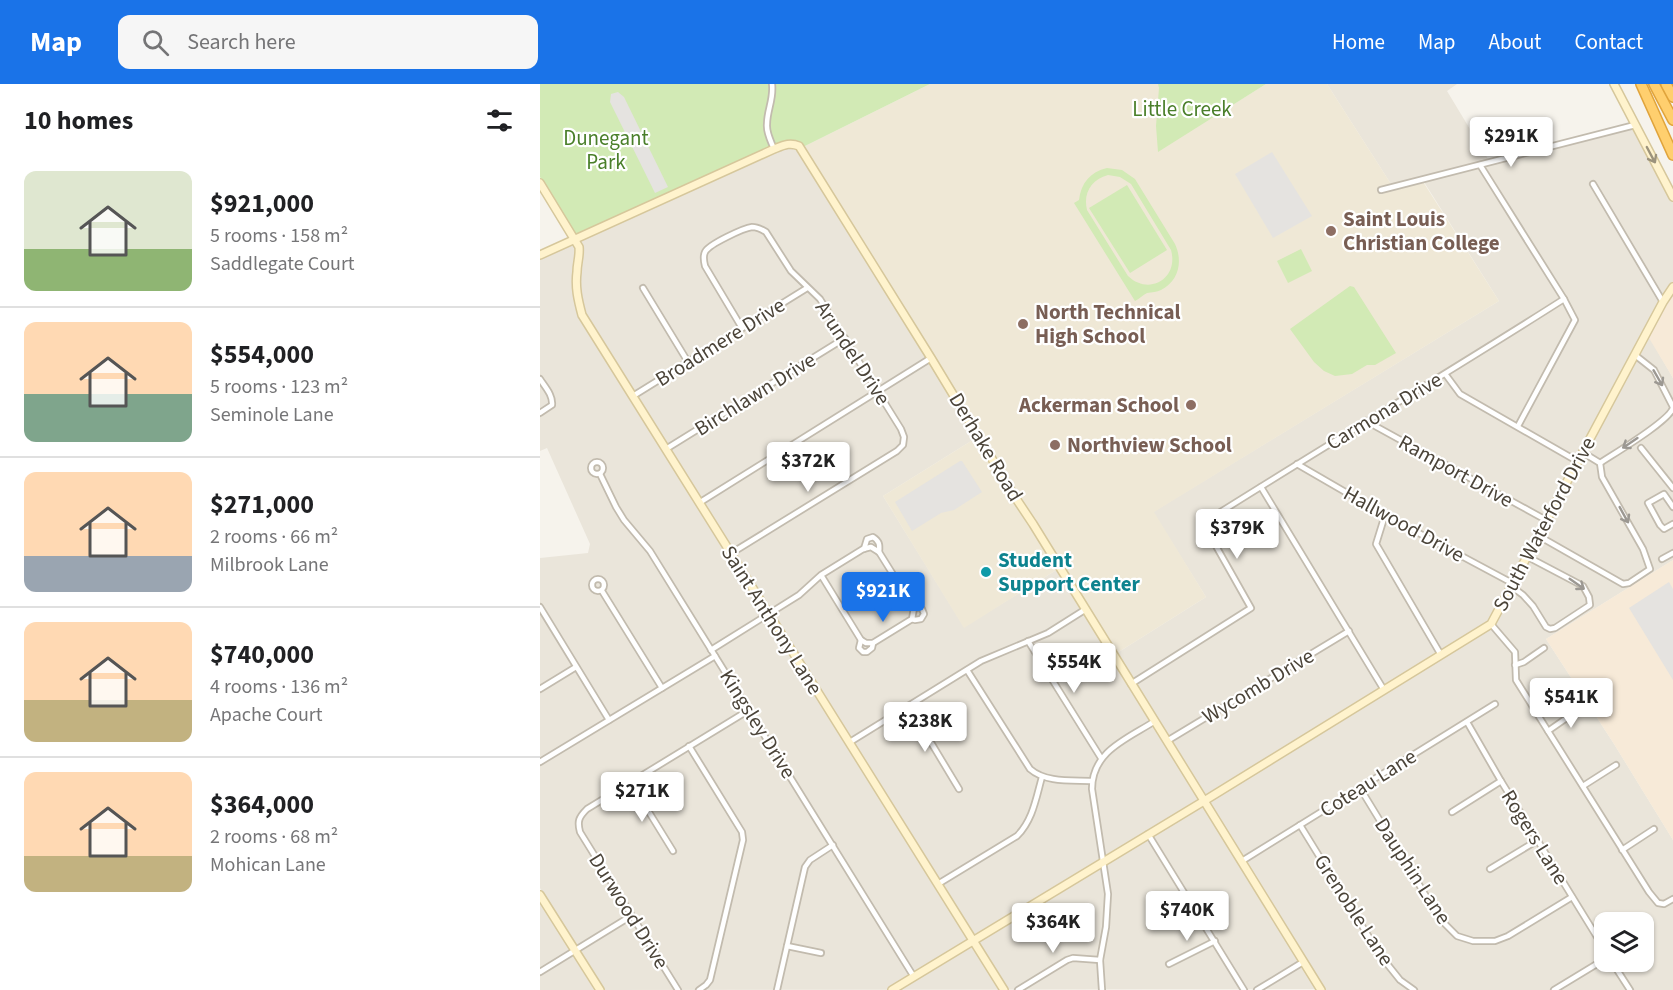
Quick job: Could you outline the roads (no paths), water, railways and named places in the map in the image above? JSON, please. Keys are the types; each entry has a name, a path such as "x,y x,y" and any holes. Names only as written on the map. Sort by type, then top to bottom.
{"highway":[{"path":"1641,84 1673,154"},
{"path":"1654,84 1673,120"},
{"path":"1666,84 1673,97"}],"street":[{"path":"772,84 772,98 766,125 774,148"},
{"path":"1614,84 1673,197"},
{"path":"1382,190 1635,125"},
{"name":"Derhake Road","path":"540,255 774,148 787,144 799,146 1321,990"},
{"path":"1480,165 1575,320 1518,426"},
{"path":"540,183 574,240"},
{"path":"1593,184 1663,302"},
{"name":"Arundel Drive","path":"730,554 897,452 903,445 904,437 879,391 820,299 790,271 766,232 761,228 746,229 710,246 705,252 705,266 742,328"},
{"name":"Saint Anthony Lane","path":"574,240 579,247 580,255 576,292 582,315 1004,990"},
{"name":"South Waterford Drive","path":"892,990 1491,624 1673,287"},
{"path":"643,288 688,362"},
{"name":"Broadmere Drive","path":"633,396 807,288"},
{"name":"Carmona Drive","path":"1131,684 1251,608 1203,523 1366,421 1446,375 1564,299"},
{"name":"Birchlawn Drive","path":"666,449 845,338"},
{"path":"1600,463 1672,412 1673,407 1654,370 1635,355"},
{"path":"699,502 931,358"},
{"path":"1446,375 1460,394 1577,461"},
{"path":"540,379 551,396 552,405 540,413"},
{"name":"Ramport Drive","path":"1366,421 1546,520"},
{"path":"1641,448 1673,488 1648,503 1664,529 1673,524"},
{"path":"1582,452 1600,463"},
{"path":"1538,535 1623,584 1629,584 1650,569 1642,549 1602,477 1600,463"},
{"name":"Hallwood Drive","path":"1297,464 1511,585 1533,606 1546,627 1550,629 1590,605 1587,591 1582,586 1526,556"},
{"name":"Kingsley Drive","path":"600,474 624,520 650,550 914,977"},
{"path":"1261,487 1384,690"},
{"path":"1664,494 1673,507"},
{"path":"1384,515 1376,544 1442,655"},
{"path":"867,548 867,539 873,537 878,540 879,552"},
{"path":"711,650 799,595 821,575 867,548 879,552 914,608 912,619"},
{"path":"1662,559 1673,553"},
{"path":"821,575 861,640 866,642 873,643 912,619 921,619 924,614 922,609 914,608"},
{"path":"602,591 662,687"},
{"path":"540,607 609,720"},
{"path":"850,742 981,661 1048,633 1086,609"},
{"path":"1491,624 1515,652 1516,680 1630,863 1658,903 1664,904 1673,899"},
{"name":"Wycomb Drive","path":"1167,741 1349,631"},
{"path":"861,640 860,648 863,652 872,648 873,643"},
{"path":"1029,641 1101,758"},
{"path":"1515,665 1524,662 1544,648"},
{"path":"540,762 715,656"},
{"path":"540,689 576,667"},
{"path":"967,670 1024,764 1035,774 1042,777 1092,781"},
{"name":"Coteau Lane","path":"1242,861 1495,704"},
{"path":"909,706 959,789"},
{"path":"1548,731 1581,708"},
{"name":"Durwood Drive","path":"678,990 580,832 578,824 580,816 587,809 749,710"},
{"path":"1102,990 1100,960 1106,927 1108,894 1092,781 1093,773 1101,758 1109,750 1155,722"},
{"name":"Rogers Lane","path":"1467,722 1594,932"},
{"path":"689,746 742,832 743,840 710,980 699,990"},
{"path":"1582,786 1616,765"},
{"path":"938,884 1017,836 1025,828 1030,819 1042,777"},
{"path":"1452,812 1501,781"},
{"path":"631,783 673,851"},
{"name":"Dauphin Lane","path":"1360,788 1440,919 1457,936 1473,941 1495,941 1508,936 1572,897"},
{"name":"Grenoble Lane","path":"1300,825 1380,955 1400,980 1414,990"},
{"path":"1622,850 1654,829"},
{"path":"1148,834 1244,990"},
{"path":"1490,869 1538,840"},
{"path":"777,990 805,867 810,860 833,845"},
{"path":"540,895 600,990"},
{"path":"540,972 632,916"},
{"path":"1168,964 1215,941"},
{"path":"787,946 821,953"},
{"path":"1018,990 1067,960 1073,958 1100,960"},
{"path":"1257,990 1303,962"},
{"path":"1554,990 1594,966"},
{"path":"1618,972 1630,990"}],"place":[{"name":"Saint Louis Christian College","path":"1331,231"},
{"name":"North Technical High School","path":"1023,324"},
{"name":"Ackerman School","path":"1191,405"},
{"name":"Northview School","path":"1055,445"},
{"name":"Student Support Center","path":"986,572"}],"park label":[{"name":"Little Creek","path":"1182,109"},
{"name":"Dunegant Park","path":"606,150"}]}
